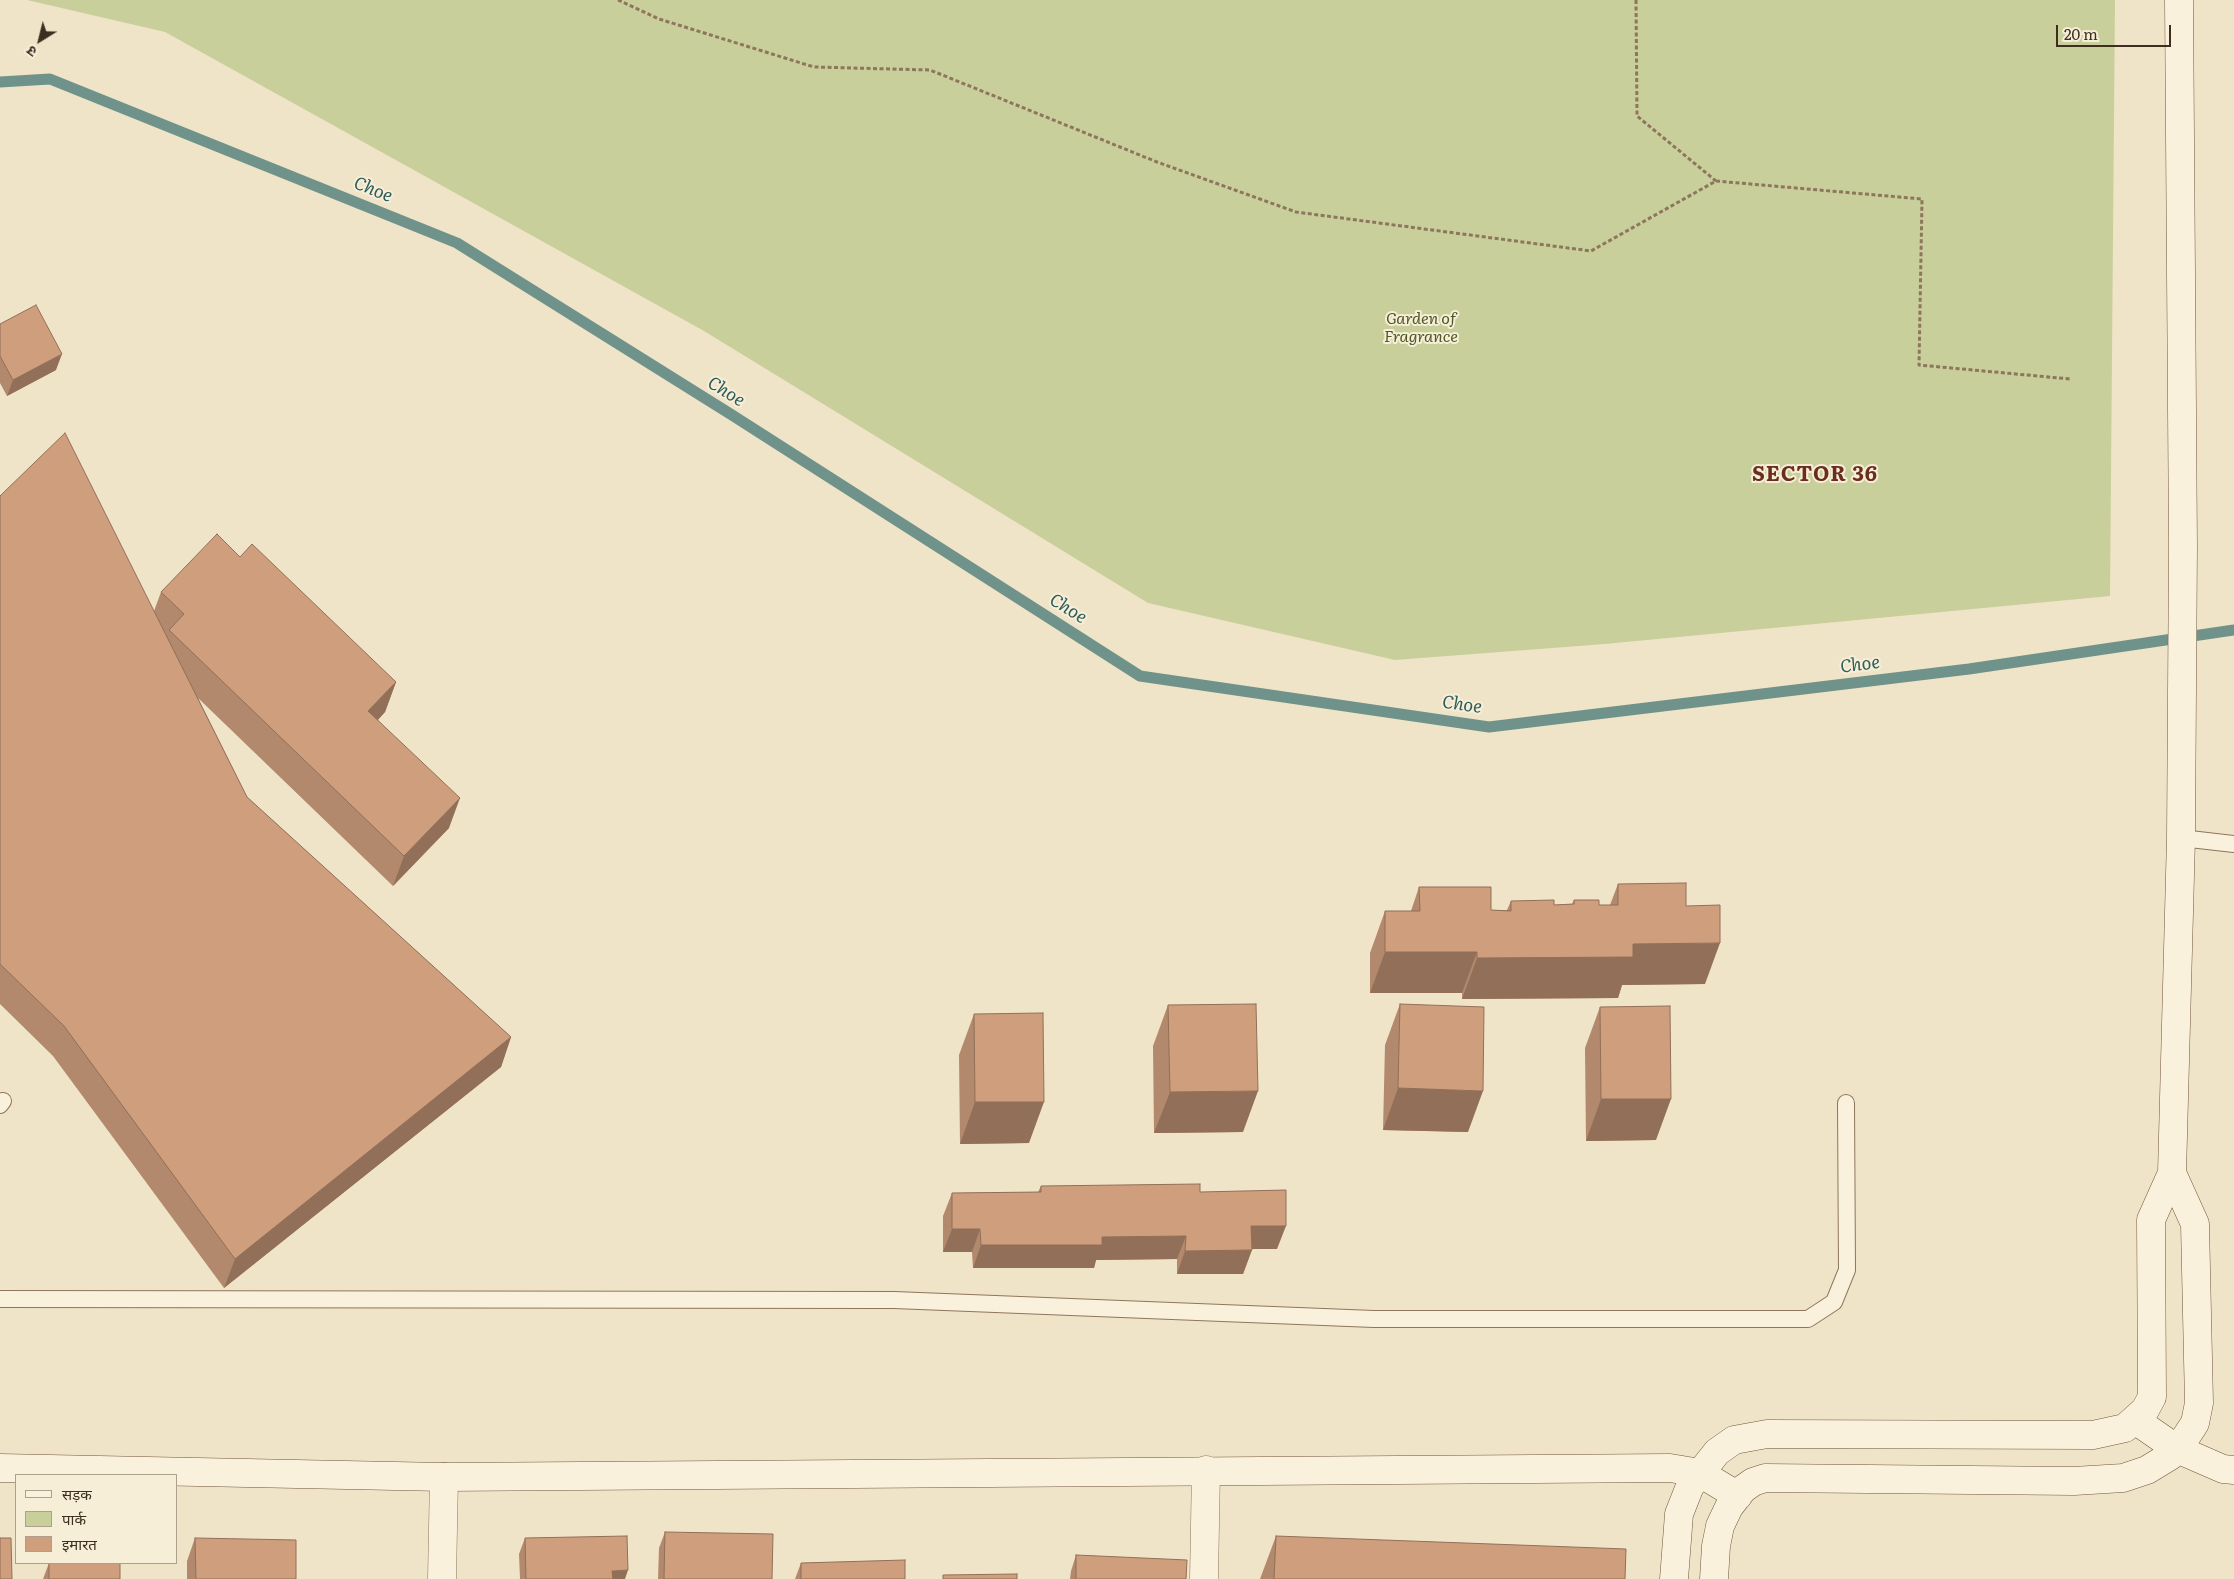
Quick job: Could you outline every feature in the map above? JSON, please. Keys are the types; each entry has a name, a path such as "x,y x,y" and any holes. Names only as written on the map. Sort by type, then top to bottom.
{"street":[{"path":"1674,1579 1679,1514 1690,1486 1717,1452 1734,1440 1767,1434 2093,1435 2125,1428 2135,1420 2152,1397 2151,1220 2172,1173 2182,838 2183,546 2179,0"},
{"path":"1714,1579 1716,1546 1720,1526 1729,1507 1743,1489 1753,1482 1765,1478 2074,1481 2123,1478 2147,1470 2170,1456 2195,1423 2199,1403 2195,1224 2172,1173"},
{"path":"2135,1420 2177,1449 2223,1469 2234,1470"},
{"path":"0,1468 444,1477 1670,1468 1700,1473 1738,1496"},
{"path":"1204,1579 1206,1470"},
{"path":"442,1579 444,1477"}],"lane":[{"path":"2182,838 2234,844"},
{"path":"0,1299 894,1300 1374,1319 1808,1318 1834,1302 1848,1270 1846,1103"}],"path":[{"path":"618,0 659,19 814,67 930,70 1157,162 1296,212 1591,251 1716,181 1922,199 1919,365 2070,380"},
{"path":"1636,0 1637,116 1716,181"}],"green space":[{"name":"Garden of Fragrance","path":"27,0 2115,0 2110,596 1605,644 1395,660 1148,603 704,331 165,32"}],"building":[{"path":"36,305 62,354 13,380 0,356 0,324"},
{"path":"65,433 247,797 511,1037 235,1259 64,1026 0,964 0,496"},
{"path":"217,534 240,557 252,544 396,682 368,711 460,798 404,856 169,630 184,614 161,592"},
{"path":"1686,883 1686,906 1720,905 1720,943 1633,944 1633,957 1477,958 1477,952 1385,952 1385,911 1420,911 1419,887 1491,887 1491,910 1511,911 1511,901 1554,900 1554,905 1574,904 1574,900 1599,900 1599,905 1618,905 1618,884"},
{"path":"1256,1004 1258,1091 1170,1092 1168,1005"},
{"path":"1400,1004 1484,1007 1483,1091 1398,1088"},
{"path":"1670,1006 1671,1099 1601,1099 1600,1007"},
{"path":"1043,1013 1044,1102 975,1102 974,1014"},
{"path":"1200,1184 1200,1192 1286,1190 1286,1226 1251,1226 1252,1250 1185,1251 1186,1236 1102,1237 1102,1245 981,1245 980,1229 952,1229 952,1193 1041,1192 1041,1186"},
{"path":"665,1532 773,1534 772,1579 664,1579"},
{"path":"627,1536 628,1570 612,1571 613,1579 526,1579 525,1538"},
{"path":"1276,1536 1626,1549 1625,1579 1274,1579"},
{"path":"0,1538 11,1538 12,1579 0,1579"},
{"path":"195,1538 296,1540 296,1579 196,1579"},
{"path":"1076,1555 1187,1560 1186,1579 1076,1579"},
{"path":"905,1560 905,1579 801,1579 801,1563"},
{"path":"49,1564 120,1564 120,1579 49,1579"},
{"path":"1017,1574 1017,1579 943,1579 943,1575"}],"waterway":[{"name":"Choe","path":"0,82 50,79 457,243 732,415 1140,676 1489,727 1969,669 2234,630"}],"district":[{"name":"SECTOR 36","path":"1815,475"}]}
